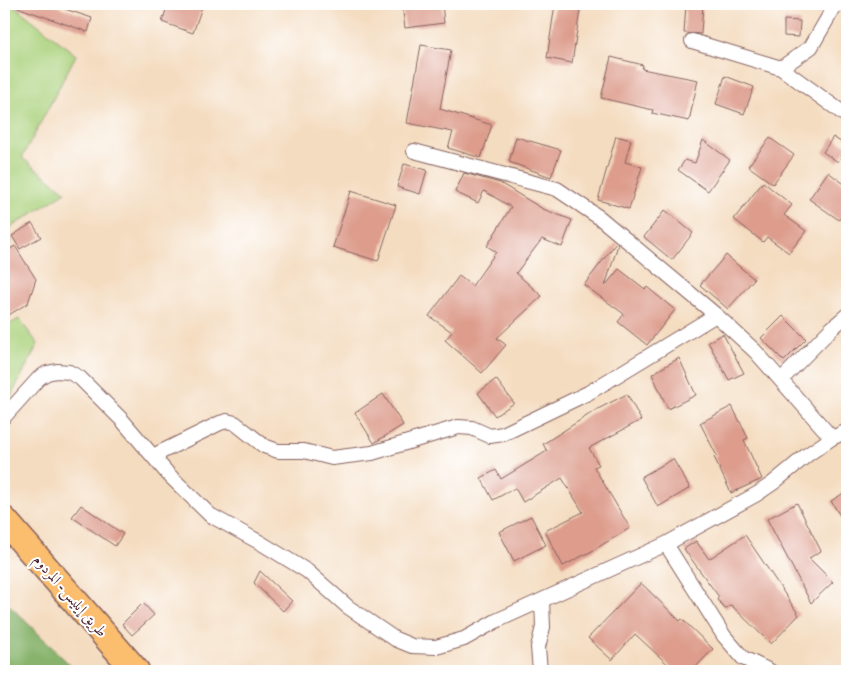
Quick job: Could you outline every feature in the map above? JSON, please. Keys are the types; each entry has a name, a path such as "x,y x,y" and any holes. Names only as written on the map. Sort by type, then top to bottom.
{"highway":[{"name":"طريق إيليس- المردوم","path":"4,520 136,671"}],"street":[{"path":"782,68 811,48 836,4"},
{"path":"692,41 782,68 847,116"},
{"path":"414,151 557,189 600,218 716,315 755,351 832,438"},
{"path":"153,456 220,422 227,421 235,423 264,446 278,451 304,451 332,458 372,454 458,427 472,428 490,436 503,434 588,393 716,315"},
{"path":"781,380 847,315"},
{"path":"4,417 38,378 47,373 57,371 69,372 80,378 122,420 168,474 210,515 253,538 307,571 348,607 395,639 412,646 436,646 464,639 496,621 666,544 765,488 807,455 832,438 847,431"},
{"path":"666,544 724,636 743,658 770,671"},
{"path":"540,671 538,647 543,627 542,600"}],"green space":[{"path":"9,4 12,4 76,55 22,158 66,192 5,231 12,242 4,246 4,14"},
{"path":"19,319 38,344 4,406 4,327"},
{"path":"4,600 76,671 4,671"}],"building":[{"path":"14,4 50,4 92,18 88,32 14,6"},
{"path":"168,4 203,4 193,33 162,22"},
{"path":"402,4 442,4 444,23 405,28"},
{"path":"555,4 581,4 572,63 547,58"},
{"path":"686,4 703,4 701,34 684,33"},
{"path":"784,20 800,21 799,37 784,36"},
{"path":"421,45 451,50 440,109 492,125 481,158 448,148 453,132 407,123"},
{"path":"611,57 643,65 642,69 698,80 689,121 652,113 653,110 601,98"},
{"path":"725,76 754,87 744,114 716,104"},
{"path":"616,136 631,140 625,162 642,167 629,209 598,200"},
{"path":"516,137 561,150 551,177 509,162"},
{"path":"833,137 847,146 838,162 823,152"},
{"path":"770,138 794,155 773,184 748,166"},
{"path":"703,140 730,160 708,191 678,170 685,160 695,163"},
{"path":"404,164 427,170 420,194 397,187"},
{"path":"828,172 847,186 847,208 839,220 809,199"},
{"path":"464,173 500,183 543,209 572,220 562,247 542,239 516,273 542,296 497,338 506,345 482,373 445,340 452,332 429,316 459,276 472,286 496,252 487,246 511,207 484,191 478,203 455,192"},
{"path":"763,182 792,205 784,215 806,231 789,253 767,237 763,242 734,219"},
{"path":"351,191 396,205 378,261 333,247"},
{"path":"665,210 693,233 672,260 644,237"},
{"path":"32,223 41,237 20,249 12,236"},
{"path":"616,243 618,245 605,286 619,269 645,289 647,287 675,310 647,345 618,322 624,314 584,285"},
{"path":"15,246 36,279 28,303 4,318 4,253"},
{"path":"726,255 754,279 728,309 700,285"},
{"path":"783,316 806,339 784,361 761,338"},
{"path":"723,334 744,373 729,380 708,342"},
{"path":"679,358 696,395 668,409 652,374"},
{"path":"496,379 514,403 495,416 478,393"},
{"path":"383,394 403,425 374,443 355,413"},
{"path":"627,394 641,420 589,448 599,465 594,467 630,528 563,566 545,531 583,512 562,478 523,502 515,488 493,500 481,478 496,470 501,479 547,451 543,444 596,410"},
{"path":"732,406 748,438 744,440 762,479 731,493 714,457 717,456 700,423"},
{"path":"673,459 690,488 658,507 641,477"},
{"path":"847,491 847,527 831,501"},
{"path":"797,503 821,551 809,558 833,582 811,603 767,519"},
{"path":"81,505 123,534 115,546 72,517"},
{"path":"531,516 546,545 514,561 499,532"},
{"path":"745,535 799,615 771,644 731,605 725,609 717,599 719,597 684,549 696,541 709,559"},
{"path":"260,571 292,601 283,611 254,583"},
{"path":"641,583 680,621 682,619 713,649 692,671 675,671 635,634 612,660 588,638"},
{"path":"143,603 154,615 132,635 122,624"}]}
